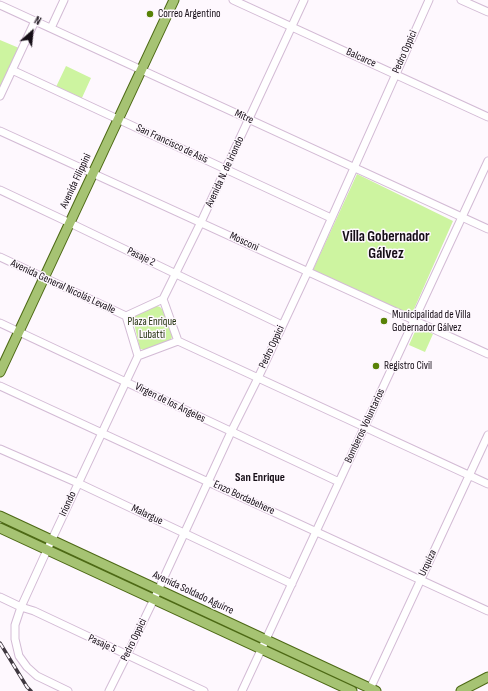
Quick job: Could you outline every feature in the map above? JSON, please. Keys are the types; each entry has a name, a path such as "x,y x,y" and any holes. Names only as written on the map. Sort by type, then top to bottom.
{"main road":[{"name":"Avenida Filippini","path":"0,372 174,0"},
{"name":"Avenida Soldado Aguirre","path":"0,516 372,690"},
{"name":"Avenida Soldado Aguirre","path":"0,528 352,691"},
{"path":"461,691 488,677"}],"street":[{"path":"51,28 64,0"},
{"name":"Balcarce","path":"234,0 488,117"},
{"name":"Avenida N. de Iriondo","path":"163,299 226,169 304,0"},
{"name":"Pedro Oppici","path":"108,691 159,590 231,432 308,271 428,0"},
{"path":"462,0 488,12"},
{"name":"Mitre","path":"0,4 488,229"},
{"path":"0,96 35,21"},
{"name":"San Francisco de Asis","path":"12,70 331,218"},
{"name":"Mosconi","path":"0,131 488,354"},
{"name":"Bomberos Voluntarios","path":"242,691 488,162"},
{"name":"Pasaje 2","path":"0,190 282,325"},
{"name":"Avenida General Nicolás Levalle","path":"0,257 126,316"},
{"path":"178,341 163,299 126,316 138,356 178,341 488,484"},
{"name":"Virgen de los Ángeles","path":"0,323 339,482"},
{"name":"Iriondo","path":"68,691 37,676 26,667 19,656 15,639 14,625 51,540 138,356"},
{"name":"Enzo Bordabehere","path":"0,386 488,611"},
{"name":"Urquiza","path":"372,690 420,580 488,435"},
{"name":"Malargue","path":"0,449 78,483 292,584"},
{"name":"Pasaje 5","path":"0,597 21,607 34,611 204,691"}],"green space":[{"path":"0,40 19,48 0,86"},
{"path":"66,66 91,78 81,100 56,87"},
{"path":"357,174 453,221 411,316 312,272"},
{"name":"Plaza Enrique Lubatti","path":"157,306 163,310 173,335 168,342 145,350 140,349 133,319 134,316"},
{"path":"417,327 433,334 425,352 409,345"},
{"path":"59,548 148,589 148,593 58,550"}],"railway":[{"path":"0,643 31,691"}],"place":[{"name":"Correo Argentino","path":"150,14"},
{"name":"Municipalidad de Villa Gobernador Gálvez","path":"384,321"},
{"name":"Registro Civil","path":"376,366"}],"district":[{"name":"Villa Gobernador Gálvez","path":"386,246"},
{"name":"San Enrique","path":"260,478"}]}
